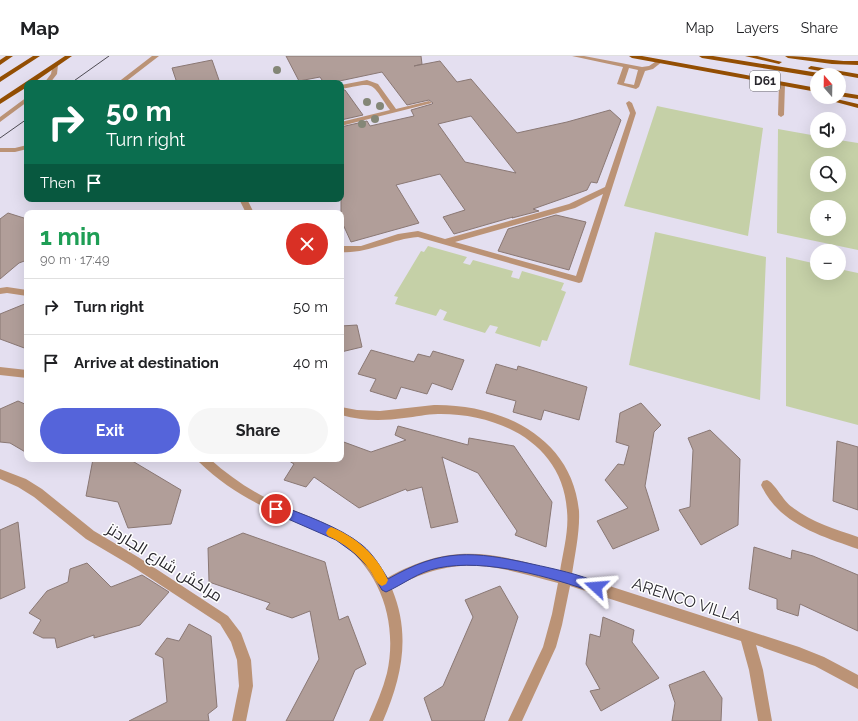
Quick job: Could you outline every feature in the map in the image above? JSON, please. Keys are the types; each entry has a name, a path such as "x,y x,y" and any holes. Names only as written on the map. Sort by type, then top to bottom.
{"main road":[{"path":"0,62 10,56"},
{"path":"0,80 37,56"},
{"path":"34,80 69,56"},
{"name":"D61","path":"632,56 810,89"},
{"path":"702,56 810,74"},
{"name":"D61","path":"748,56 858,76"},
{"path":"788,56 835,63 858,63"},
{"path":"846,79 858,81"},
{"path":"785,84 810,93"},
{"path":"0,102 24,87"},
{"path":"846,95 858,97"},
{"path":"846,103 858,106"}],"street":[{"path":"124,80 156,56"},
{"path":"574,56 642,69 651,68 660,61"},
{"path":"49,80 54,74 55,65"},
{"path":"627,66 620,84 636,87 642,69"},
{"path":"344,86 367,82 376,85 394,112"},
{"path":"781,115 785,84"},
{"path":"0,120 24,101"},
{"path":"344,123 429,103"},
{"path":"344,249 360,249 413,234 579,280 633,113 630,103"},
{"path":"0,150 15,150 24,148"},
{"path":"443,242 572,206 609,188"},
{"path":"0,291 12,290 24,292"},
{"path":"0,371 24,374"},
{"path":"344,412 354,415 375,416 404,414 427,410 451,410 482,414 498,418 520,427 540,443 556,462 568,485 573,510 561,604 545,659 514,721"},
{"path":"206,462 218,474 242,491 276,509 340,536 358,549 374,565 386,586 394,610 396,644 395,665 387,694 376,721"},
{"name":"مراكش شارع الجاردنز","path":"0,474 22,483 38,493 90,535 134,561 224,620 236,638 244,660 246,686 239,721"},
{"path":"767,485 779,502 796,518 858,544"},
{"name":"ARENCO VILLA","path":"386,586 411,571 437,563 464,559 492,561 565,577 747,638 783,647 811,657 839,670 858,682"},
{"path":"747,638 756,670 765,721"}],"green space":[{"path":"657,106 763,128 748,236 624,206"},
{"path":"778,129 810,135 810,148 846,148 846,141 858,143 858,250 846,247 846,244 829,244 777,233"},
{"path":"655,232 766,257 760,400 629,365"},
{"path":"428,246 467,257 463,263 470,265 473,260 513,271 511,277 519,279 522,271 564,283 561,290 566,292 547,341 542,340 540,347 495,333 498,327 490,325 485,333 443,320 447,312 440,309 436,316 395,304 398,297 394,296 421,251 424,252"},
{"path":"786,257 810,262 810,280 846,280 846,270 858,273 858,425 786,406"}],"building":[{"path":"286,56 421,56 422,64 414,66 440,61 457,82 471,79 517,133 567,122 610,110 621,120 597,183 591,182 587,190 533,209 539,211 454,234 443,217 465,210 440,174 396,185 419,223 351,242 344,227 344,210 341,210 341,202 344,202 344,126 367,121 370,126 414,116 411,110 433,103 429,100 407,105 382,72 344,80 322,80 320,77 298,80","holes":["471,116 516,173 465,162 438,124"]},
{"path":"212,60 219,80 176,80 172,68"},
{"path":"344,90 345,90 363,115 344,119"},
{"path":"8,213 24,218 24,261 19,263 0,279 0,219"},
{"path":"556,215 586,222 569,270 498,251 508,229"},
{"path":"24,304 24,348 0,339 0,314"},
{"path":"357,325 362,347 344,351 344,326"},
{"path":"371,350 414,362 418,354 430,357 433,351 464,360 452,390 432,383 427,394 401,387 396,399 370,391 376,379 358,374"},
{"path":"496,364 517,370 518,366 587,387 579,420 544,410 541,420 513,412 516,401 486,393"},
{"path":"18,401 24,404 24,451 10,443 0,442 0,409"},
{"path":"641,403 661,425 654,432 645,486 659,530 613,549 597,521 628,508 605,480 618,464 624,465 629,446 616,442 620,413"},
{"path":"398,426 468,445 469,438 514,446 552,502 546,547 515,535 517,531 478,473 442,457 458,522 431,528 422,487 407,491 406,489 359,508 314,477 306,487 284,480 294,464 291,462 344,462 344,442 371,452 406,440 395,435"},
{"path":"710,430 740,459 738,525 701,545 679,510 690,507 693,450 688,438"},
{"path":"837,441 858,447 858,510 833,501"},
{"path":"92,462 134,462 181,490 171,524 128,528 118,502 86,496"},
{"path":"18,522 25,588 0,599 0,530"},
{"path":"243,533 325,562 339,620 348,616 366,664 355,670 333,721 286,721 319,659 310,611 292,618 266,609 270,603 209,582 208,548"},
{"path":"754,547 791,559 792,550 813,556 858,575 858,631 800,604 798,616 777,609 777,599 749,589"},
{"path":"87,563 111,587 142,575 169,592 140,625 94,638 94,635 57,648 55,638 43,638 33,633 41,620 29,613 47,591 68,582 70,569"},
{"path":"500,586 518,617 484,721 432,721 424,698 443,686 473,617 465,600"},
{"path":"603,617 634,630 632,642 659,678 601,711 590,691 600,689 586,664 590,634 600,637"},
{"path":"189,624 211,636 217,707 208,714 209,721 129,721 167,702 163,658 155,654 167,638 179,641"},
{"path":"704,671 722,698 721,721 672,721 675,703 669,685"}],"tram line":[{"path":"75,80 109,56"},
{"path":"0,138 24,121"}],"slow traffic":[{"path":"331,533 340,536 358,549 374,565 382,580"}],"route":[{"path":"276,509 340,536 358,549 374,565 386,586 411,571 437,563 464,559 492,561 565,577 596,587"}]}
